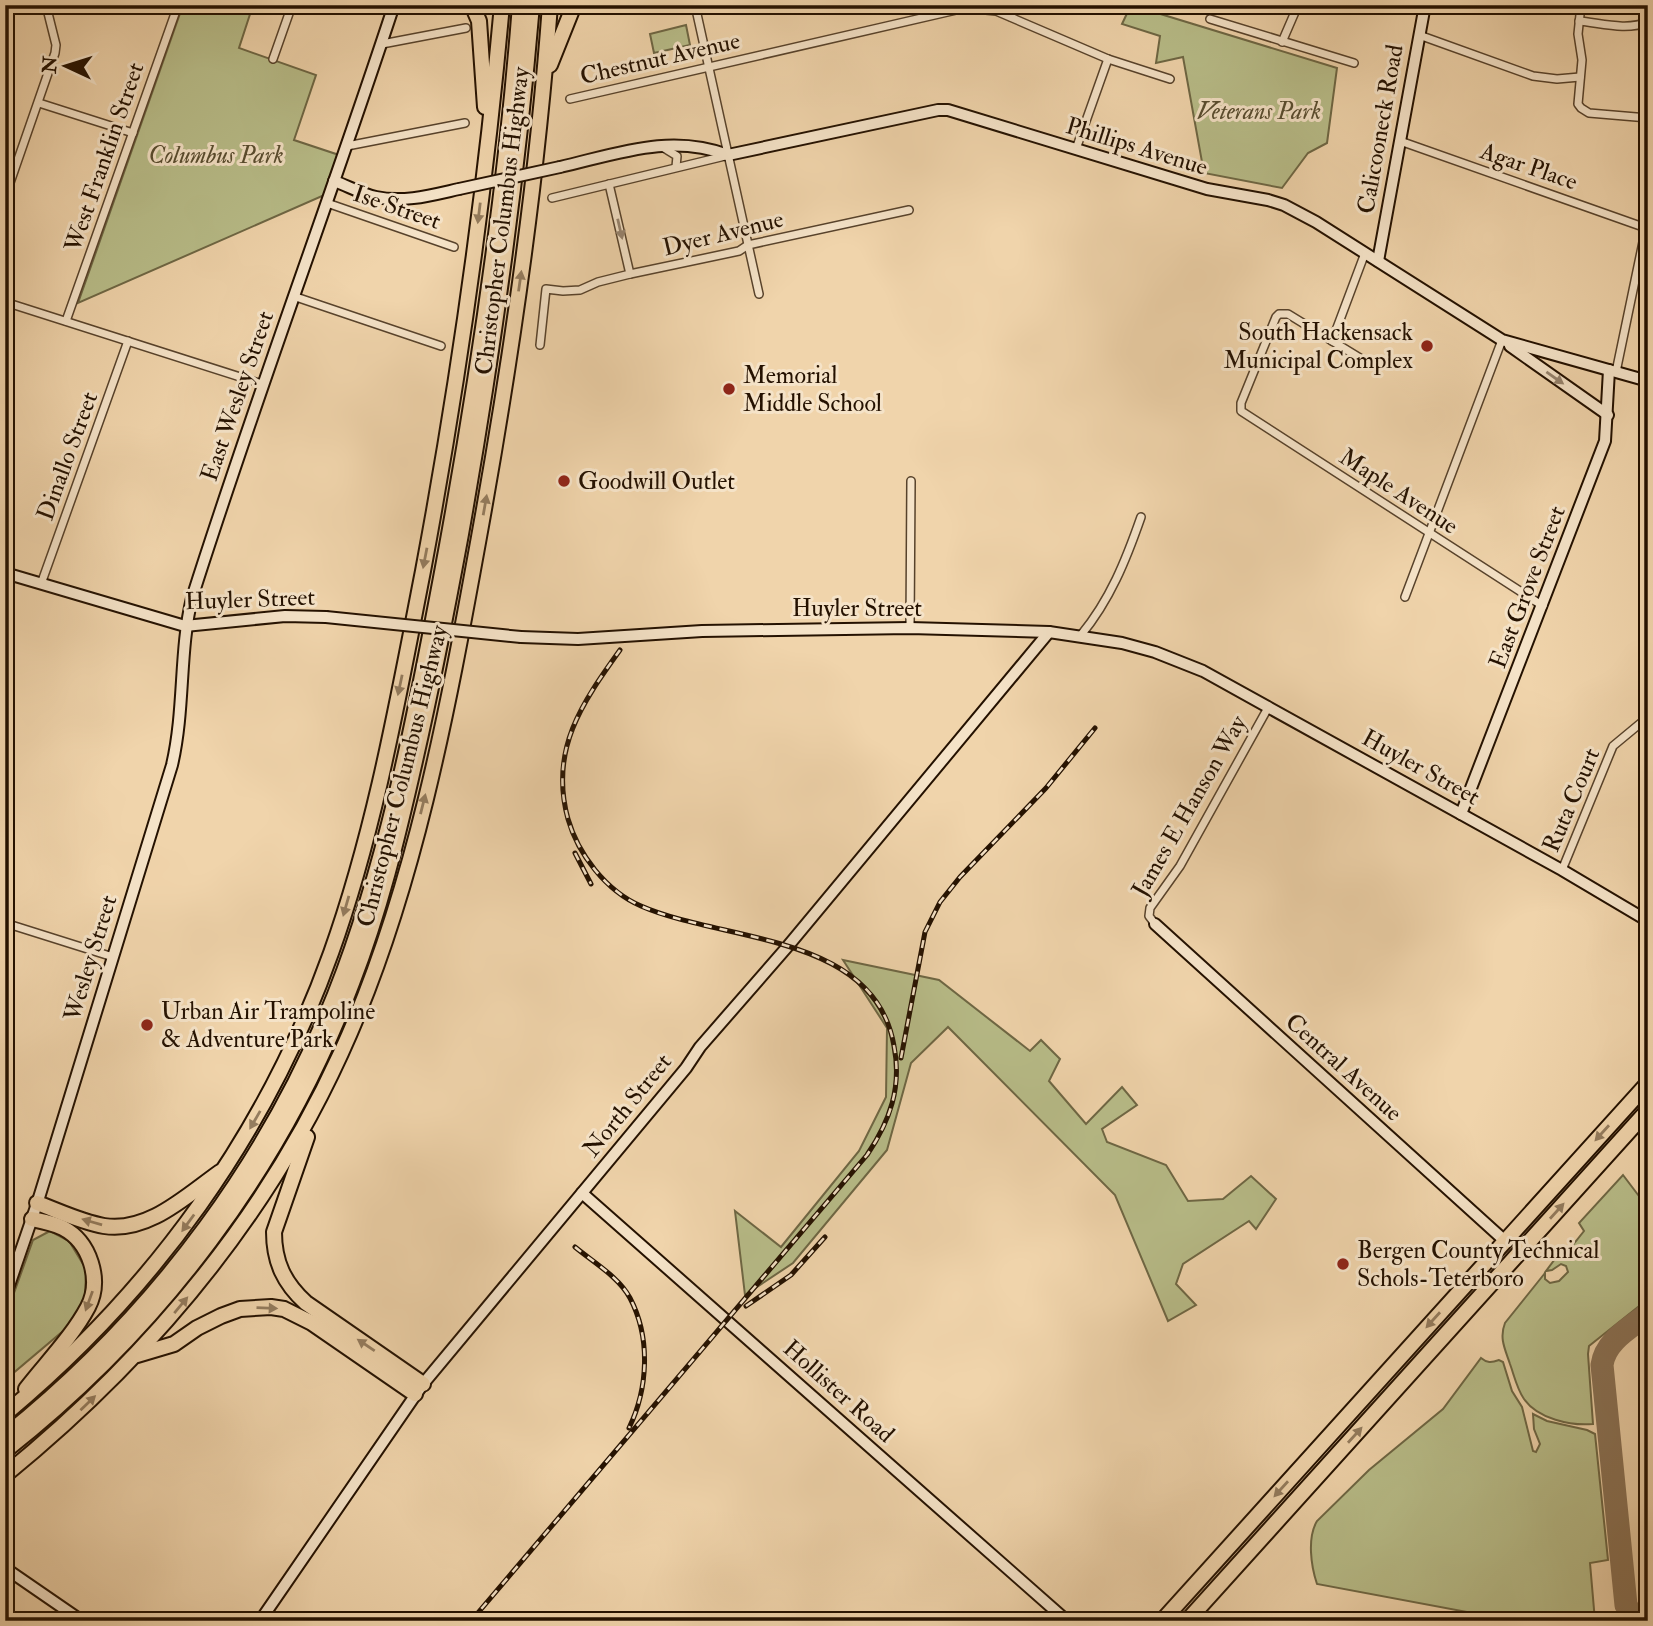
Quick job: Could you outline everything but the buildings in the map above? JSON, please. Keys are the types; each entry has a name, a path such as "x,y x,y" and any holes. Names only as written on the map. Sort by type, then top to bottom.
{"highway":[{"path":"472,5 479,21 488,145"},
{"name":"Christopher Columbus Highway","path":"5,1414 74,1354 122,1304 180,1234 227,1167 271,1091 310,1009 341,925 363,847 408,647 433,516 469,292 502,5"},
{"name":"Christopher Columbus Highway","path":"5,1436 60,1389 117,1334 164,1282 214,1218 258,1150 297,1079 345,968 373,882 392,804 451,522 493,251 520,5"},
{"name":"Christopher Columbus Highway","path":"5,1451 82,1385 126,1342 180,1281 223,1225 258,1174 303,1095 363,956 404,809 476,449 504,266 532,5"},
{"name":"Christopher Columbus Highway","path":"5,1475 74,1416 136,1356 191,1293 246,1222 290,1152 324,1090 363,1003 395,911 421,813 477,550 508,367 530,201 550,5"},
{"path":"543,80 575,5"},
{"path":"1162,1621 1648,1083"},
{"path":"324,1090 276,1224 274,1248 278,1266 293,1292 419,1389"},
{"path":"1187,1621 1648,1110"},
{"path":"37,1203 98,1224 120,1227 166,1210 227,1167"},
{"path":"5,1414 76,1326 89,1305 93,1292 91,1263 85,1248 64,1229 32,1219"},
{"path":"136,1356 174,1344 197,1328 240,1309 271,1307 312,1323 419,1389"},
{"path":"1175,1621 1197,1595 1211,1569"}],"street":[{"path":"5,197 55,53 56,45 46,5"},
{"name":"West Franklin Street","path":"66,321 178,5"},
{"path":"273,59 292,5"},
{"name":"East Wesley Street","path":"185,626 206,553 262,384 394,5"},
{"path":"695,5 759,294"},
{"path":"1011,17 1015,5"},
{"path":"1282,42 1298,5"},
{"name":"Calicooneck Road","path":"1378,261 1424,5"},
{"path":"1581,5 1578,34 1582,60 1578,104 1585,111 1648,118"},
{"name":"Chestnut Avenue","path":"570,99 965,8 988,9 1108,58 1170,79"},
{"path":"1210,19 1354,63"},
{"path":"1579,20 1623,26 1648,22"},
{"path":"382,44 466,28"},
{"path":"1419,35 1533,76 1557,79 1580,77"},
{"path":"1076,149 1108,58"},
{"path":"39,103 133,133"},
{"name":"Phillips Avenue","path":"552,198 728,155 938,110 959,113 1207,189 1284,205 1378,261 1502,341 1608,415"},
{"path":"347,146 465,123"},
{"name":"Agar Place","path":"1399,141 1646,228"},
{"name":"Phillips Avenue","path":"334,181 374,197 426,197 653,146 682,144 728,155"},
{"path":"653,146 671,151 677,156 676,167"},
{"path":"609,184 630,274"},
{"name":"Ise Street","path":"327,203 454,247"},
{"name":"Dyer Avenue","path":"540,345 546,289 580,290 598,282 630,274 739,251 748,245 909,210"},
{"name":"East Grove Street","path":"1461,814 1605,441 1613,371 1644,260 1648,218"},
{"path":"1365,253 1332,341 1373,366"},
{"path":"293,296 441,346"},
{"path":"5,302 262,384"},
{"name":"Maple Avenue","path":"1332,341 1289,314 1283,313 1276,317 1241,403 1241,411 1543,606"},
{"name":"Dinallo Street","path":"41,584 128,341"},
{"path":"1405,597 1502,341"},
{"name":"Phillips Avenue","path":"1502,341 1648,381"},
{"path":"910,628 911,481"},
{"path":"1081,635 1115,584 1141,517"},
{"name":"Huyler Street","path":"5,573 185,626 285,616 326,617 521,637 578,639 702,631 910,628 1049,632 1122,643 1179,661 1269,706 1648,921"},
{"name":"Wesley Street","path":"5,1297 37,1203 176,745 185,626"},
{"name":"North Street","path":"260,1621 419,1389 686,1068 700,1047 788,946 1049,632"},
{"name":"James E Hanson Way","path":"1155,925 1149,916 1150,908 1171,882 1269,706"},
{"name":"Ruta Court","path":"1562,870 1613,746 1648,717"},
{"path":"5,923 113,957"},
{"name":"Central Avenue","path":"1155,925 1504,1241"},
{"name":"Hollister Road","path":"582,1193 1067,1621"},
{"path":"5,1568 82,1621"}],"green space":[{"name":"Columbus Park","path":"183,5 253,5 239,48 316,75 294,140 342,156 329,193 78,303"},
{"name":"Veterans Park","path":"1131,5 1337,68 1327,143 1308,153 1282,188 1204,173 1183,57 1156,63 1160,36 1122,24"},
{"path":"686,25 690,45 654,53 650,34"},
{"path":"843,960 939,980 1030,1051 1041,1040 1060,1059 1049,1081 1086,1124 1122,1087 1137,1105 1102,1129 1107,1142 1166,1165 1188,1201 1223,1199 1251,1176 1276,1199 1256,1229 1249,1221 1183,1264 1176,1284 1196,1305 1168,1321 1115,1195 948,1027 911,1063 887,1150 793,1263 745,1295 735,1211 781,1247 859,1151 886,1097 887,1028"},
{"path":"1623,1175 1648,1208 1648,1299 1589,1346 1593,1424 1556,1420 1538,1412 1524,1399 1505,1348 1503,1328 1545,1273 1545,1279 1550,1283 1559,1281 1568,1272 1566,1266 1561,1264 1546,1271 1564,1247 1568,1251 1584,1231 1579,1223"},
{"path":"50,1231 69,1241 86,1269 85,1298 69,1326 5,1380 5,1318 33,1240"},
{"path":"1481,1358 1489,1362 1503,1362 1512,1391 1522,1407 1533,1451 1536,1452 1540,1444 1534,1429 1533,1414 1547,1421 1595,1434 1608,1560 1590,1563 1595,1621 1515,1621 1317,1584 1311,1552 1312,1535 1317,1521 1369,1470 1443,1409"}],"taxiway":[{"path":"1639,1621 1626,1605 1602,1365 1613,1342 1648,1314"}],"railway":[{"path":"471,1621 867,1155 888,1116 895,1090 894,1046 881,1009 858,982 827,962 791,947 675,918 641,906 616,891 586,858 568,819 563,794 566,749 582,709 620,650"},
{"path":"901,1058 925,932 940,902 960,877 1046,788 1095,728"},
{"path":"575,853 591,884"},
{"path":"746,1306 791,1275 825,1237"},
{"path":"575,1247 619,1283 637,1313 645,1363 640,1397 629,1428"},
{"path":"5,1613 16,1621"}],"place":[{"name":"South Hackensack Municipal Complex","path":"1427,346"},
{"name":"Memorial Middle School","path":"729,389"},
{"name":"Goodwill Outlet","path":"564,481"},
{"name":"Urban Air Trampoline & Adventure Park","path":"147,1025"},
{"name":"Bergen County Technical Schols-Teterboro","path":"1343,1264"}]}
